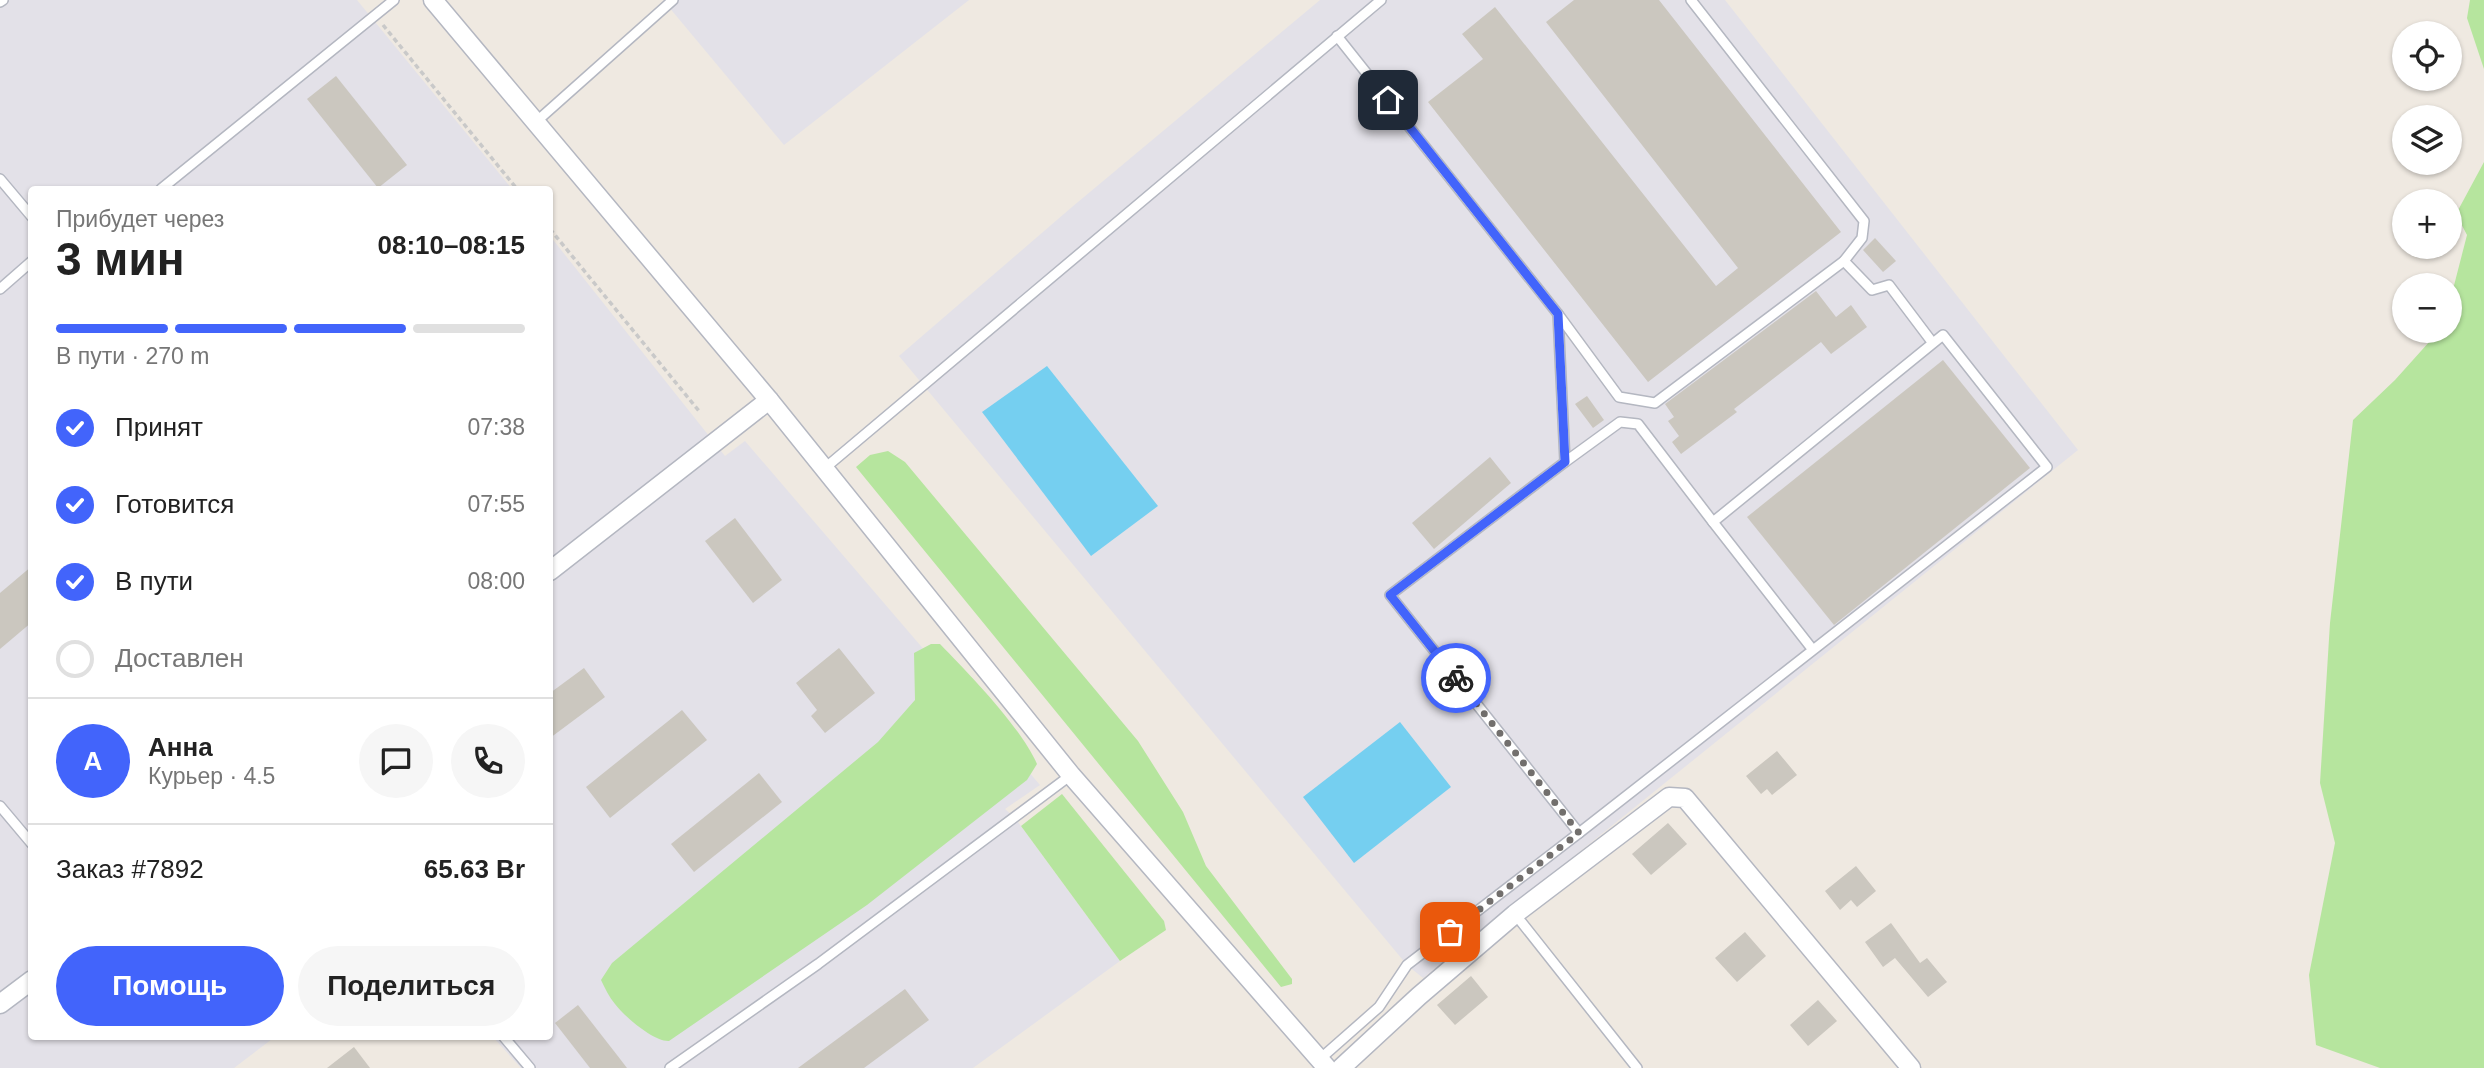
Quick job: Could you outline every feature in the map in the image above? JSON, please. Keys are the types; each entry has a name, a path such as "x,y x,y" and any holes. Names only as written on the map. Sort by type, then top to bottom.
{"street":[{"path":"433,0 825,468 1071,775 1323,1064"},
{"path":"553,569 769,400"},
{"path":"1341,1068 1515,914 1669,797 1685,798 1912,1068"},
{"path":"0,1004 28,983"}],"lane":[{"path":"165,186 394,0"},
{"path":"537,121 673,0"},
{"path":"825,468 1381,0"},
{"path":"1337,36 1558,314 1619,397 1655,403 1844,261 1862,238 1864,221 1691,0"},
{"path":"0,180 28,212"},
{"path":"1844,261 1872,290 1889,285 1932,342"},
{"path":"0,289 28,264"},
{"path":"1558,314 1565,462"},
{"path":"1323,1064 1379,1007 1407,965 2047,467 1943,335 1713,522"},
{"path":"1579,833 1390,595 1620,422 1638,424 1814,650"},
{"path":"670,1068 829,956 1071,775"},
{"path":"0,806 28,839"},
{"path":"1515,914 1637,1068"},
{"path":"506,1040 530,1068"}],"path":[{"path":"375,15 515,186"},
{"path":"553,233 699,411"}],"shaded area":[{"path":"0,0 357,0 510,186 28,186 28,1040 271,1040 234,1068 0,1068"},
{"path":"663,0 969,0 784,145"},
{"path":"1320,0 1725,0 2078,450 1423,978 1407,965 899,356"},
{"path":"553,240 725,456 745,441 1040,785 1005,809 1015,818 1120,961 973,1068 521,1068 496,1040 553,1040"}],"green space":[{"path":"2470,0 2484,0 2484,69 2467,18"},
{"path":"2484,162 2484,1068 2380,1068 2316,1045 2309,975 2335,843 2320,783 2330,623 2353,420 2428,343 2462,343 2462,273 2457,273 2467,235 2462,225 2462,203"},
{"path":"888,451 905,462 1138,741 1183,812 1206,866 1292,979 1292,984 1281,987 856,467 870,455"},
{"path":"931,644 940,644 993,701 1019,734 1037,764 1027,780 867,905 669,1041 640,1027 615,1004 601,980 612,963 878,742 915,700 914,653"},
{"path":"1062,794 1164,921 1166,930 1120,961 1021,826"}],"water":[{"path":"1047,366 1158,506 1091,556 982,412"},
{"path":"1400,722 1451,787 1354,863 1303,797"}],"building":[{"path":"1574,0 1659,0 1841,232 1648,382 1428,102 1483,59 1462,34 1495,7 1716,286 1738,268 1546,22"},
{"path":"336,76 407,165 381,186 376,186 307,99"},
{"path":"1875,238 1896,261 1883,272 1863,250"},
{"path":"1816,291 1836,317 1851,305 1867,327 1831,354 1821,342 1734,409 1737,412 1681,454 1672,442 1679,436 1668,421 1674,417 1665,404"},
{"path":"1943,360 2030,468 1834,625 1747,517"},
{"path":"1587,396 1604,420 1593,428 1575,404"},
{"path":"1490,457 1511,483 1434,549 1412,523"},
{"path":"735,518 782,580 753,603 705,541"},
{"path":"28,569 28,625 0,649 0,593"},
{"path":"839,648 875,693 825,733 811,716 817,710 796,683"},
{"path":"584,668 605,697 553,736 553,691"},
{"path":"682,710 707,740 610,818 586,787"},
{"path":"1777,751 1797,775 1772,795 1767,789 1761,794 1746,776"},
{"path":"759,773 782,802 694,872 671,844"},
{"path":"1668,823 1687,844 1651,875 1632,854"},
{"path":"1856,866 1876,891 1857,907 1851,900 1840,910 1825,891"},
{"path":"1891,923 1920,963 1927,958 1947,982 1928,997 1895,958 1883,967 1865,942"},
{"path":"1745,932 1766,956 1737,982 1715,958"},
{"path":"1471,976 1488,997 1455,1025 1437,1005"},
{"path":"905,989 929,1020 864,1068 798,1068"},
{"path":"1818,1000 1837,1021 1808,1046 1790,1025"},
{"path":"578,1005 627,1068 590,1068 555,1023"},
{"path":"354,1047 370,1068 327,1068"}],"way so far":[{"path":"1450,932 1579,833 1456,678"}],"route":[{"path":"1388,100 1558,314 1565,462 1390,595 1456,678"}]}
